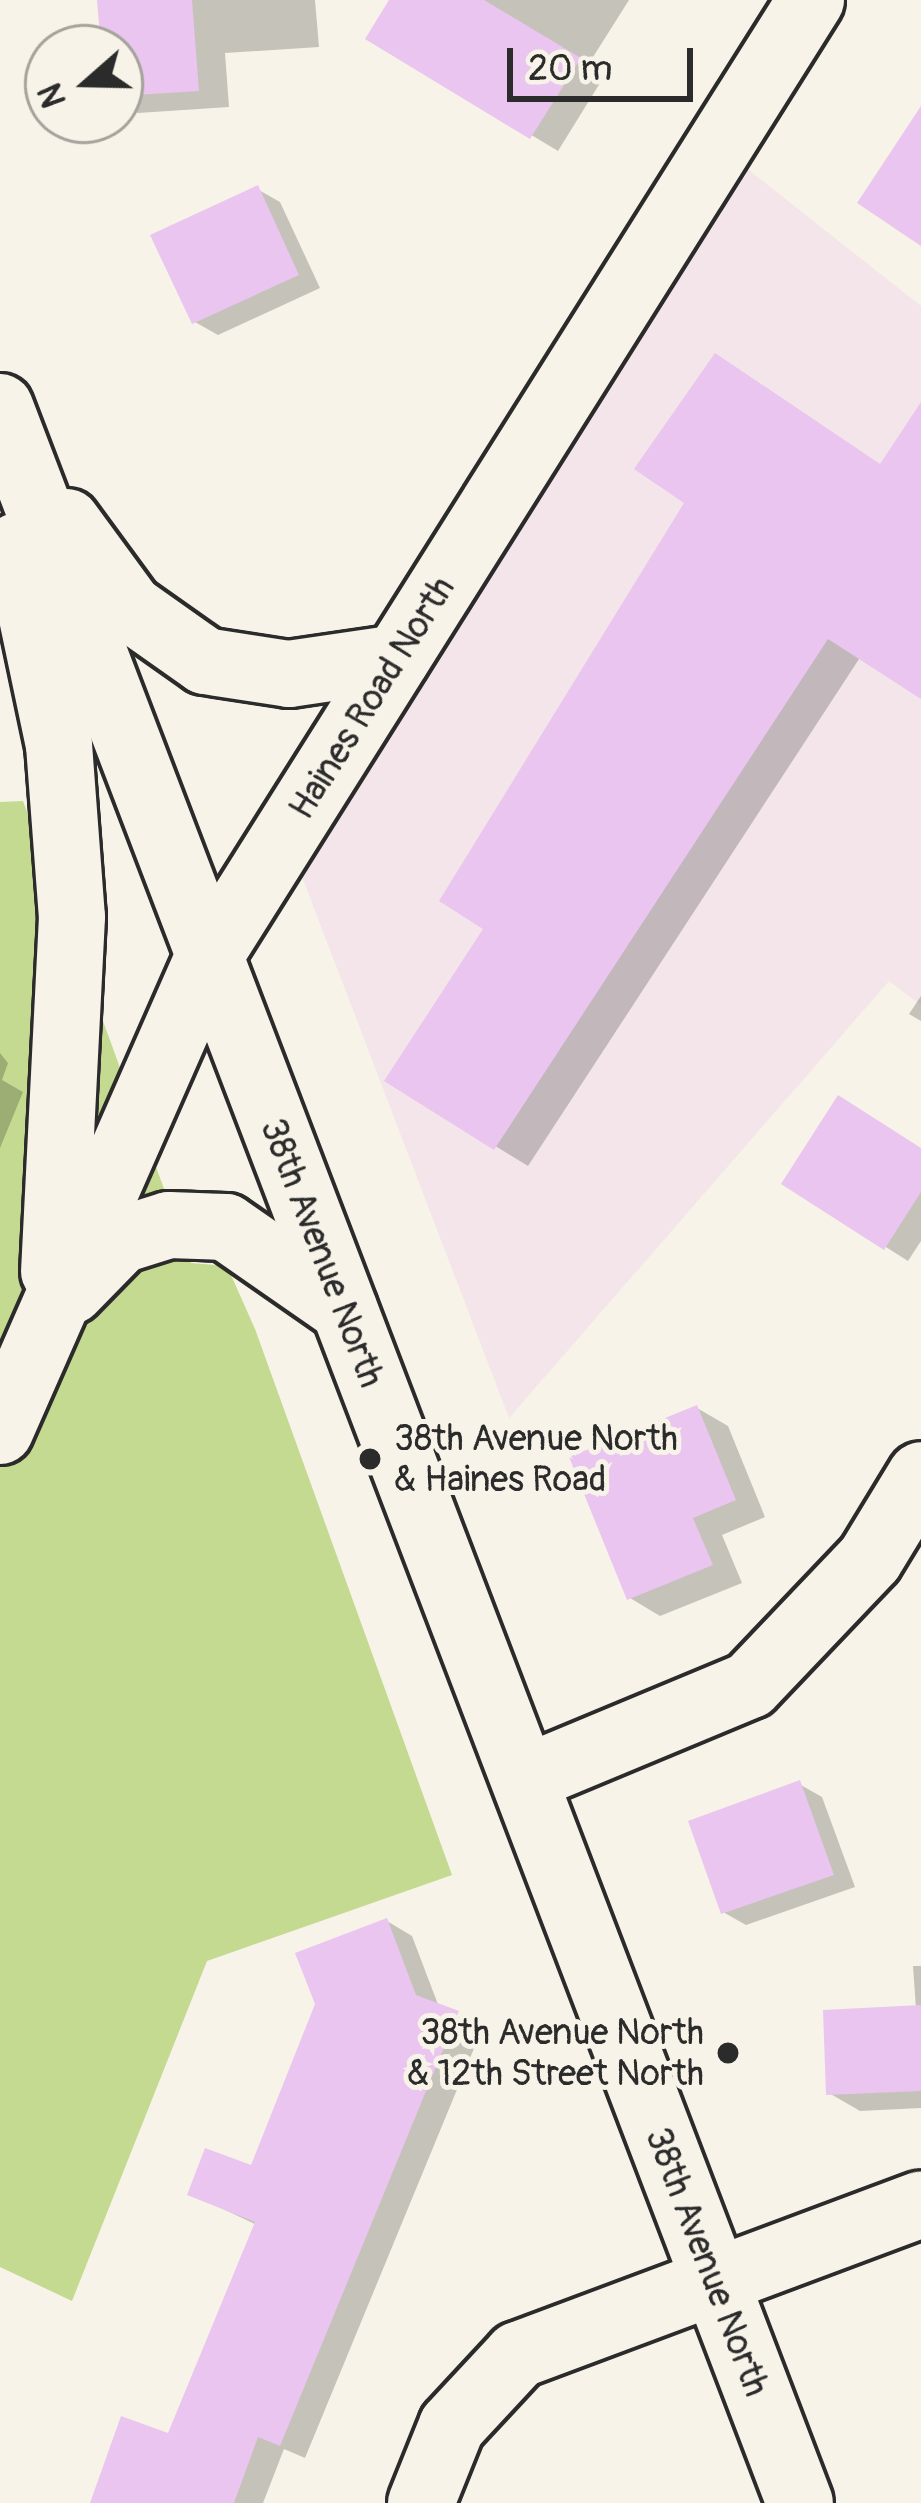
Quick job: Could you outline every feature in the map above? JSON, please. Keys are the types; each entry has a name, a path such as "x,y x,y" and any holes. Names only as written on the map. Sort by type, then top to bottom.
{"street":[{"name":"Haines Road North","path":"0,1431 207,960 811,0"},
{"path":"9,430 130,608 205,661 289,674 397,658"},
{"path":"9,430 10,512 59,746 72,917 52,1311"},
{"name":"38th Avenue North","path":"9,430 207,960 529,1777 711,2281 800,2503"},
{"path":"52,1311 121,1240 169,1225 226,1227 344,1309"},
{"path":"529,1777 751,1685 870,1559 921,1475"},
{"path":"421,2503 452,2426 518,2355 921,2204"}],"shaded area":[{"path":"745,167 921,306 921,1005 889,981 509,1418 301,874"}],"green space":[{"path":"23,801 191,1263 227,1266 255,1329 452,1875 207,1961 72,2301 0,2267 0,802"}],"building":[{"path":"97,0 192,0 199,91 144,94 144,24 99,24"},
{"path":"389,0 484,0 581,58 530,139 365,39"},
{"path":"921,106 921,246 857,203"},
{"path":"258,185 299,275 192,324 150,235"},
{"path":"715,353 880,464 921,402 921,699 828,639 494,1150 384,1081 483,929 439,901 684,503 634,469"},
{"path":"838,1095 921,1148 921,1192 884,1250 781,1184"},
{"path":"697,1405 736,1500 693,1518 713,1565 627,1600 569,1457"},
{"path":"800,1780 834,1875 721,1914 688,1821"},
{"path":"387,1918 416,1995 459,2011 280,2446 258,2437 234,2503 90,2503 121,2416 168,2433 255,2222 187,2195 205,2148 251,2165 315,2004 295,1953"},
{"path":"921,2005 921,2091 826,2095 823,2010"}],"place":[{"name":"38th Avenue North & Haines Road","path":"370,1459"},
{"name":"38th Avenue North & 12th Street North","path":"728,2053"}]}
